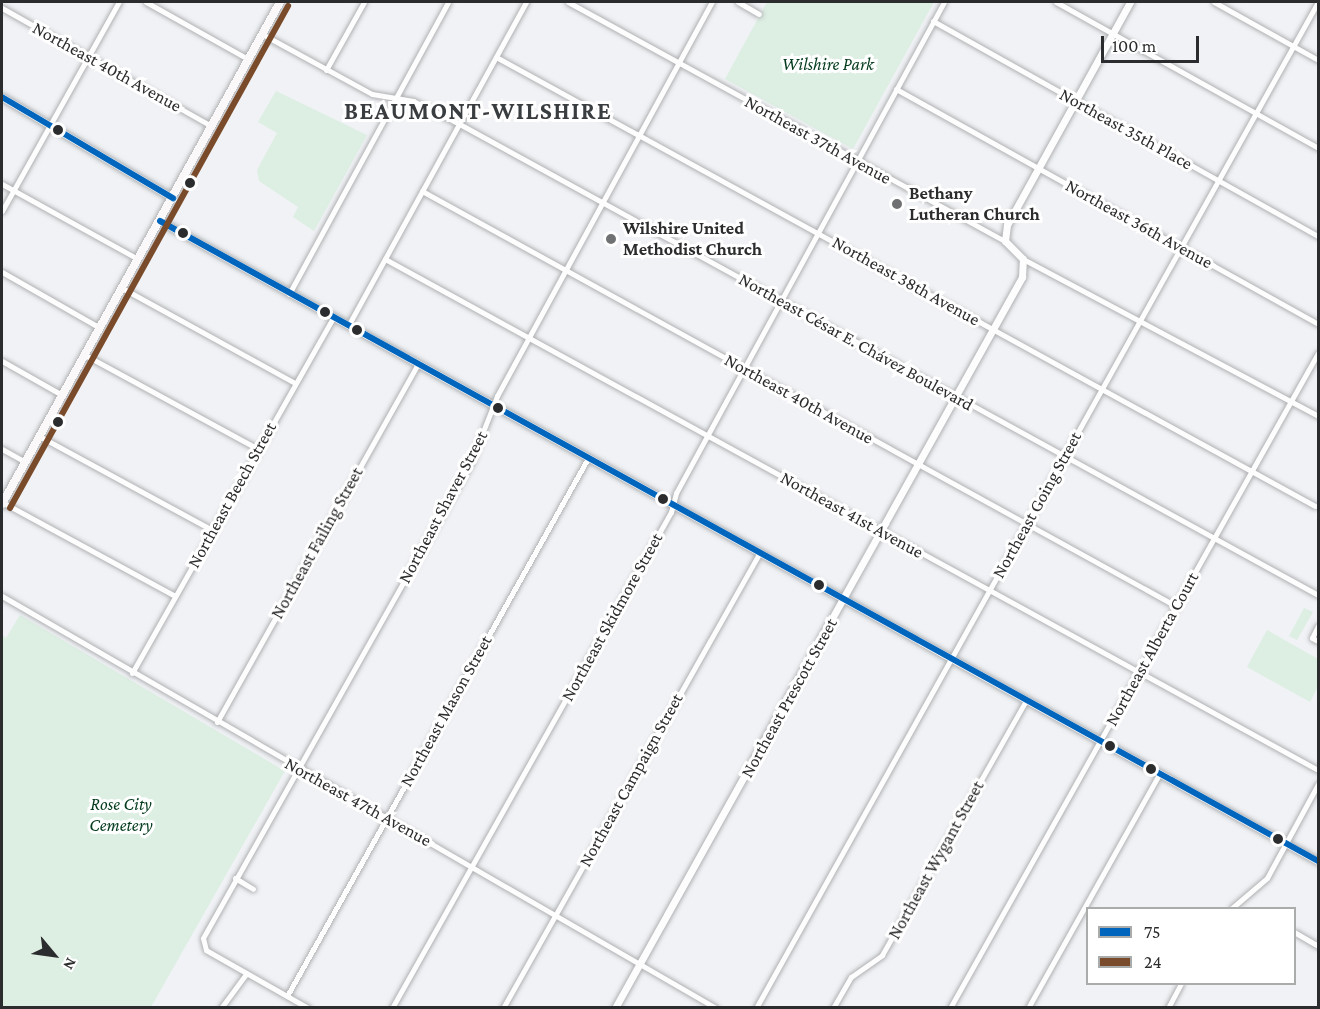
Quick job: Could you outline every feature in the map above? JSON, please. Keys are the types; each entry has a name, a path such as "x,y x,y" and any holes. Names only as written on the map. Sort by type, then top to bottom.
{"main road":[{"path":"2,503 280,2"}],"street":[{"path":"2,211 119,2"},
{"path":"146,2 248,59"},
{"path":"326,70 364,2"},
{"path":"289,294 448,2"},
{"path":"348,326 526,2"},
{"name":"Northeast 37th Avenue","path":"568,2 1005,241 1023,259 1318,416"},
{"name":"Northeast Shaver Street","path":"246,974 202,945 235,878 471,462 494,406 529,338 712,2"},
{"path":"738,2 759,14"},
{"name":"Northeast Skidmore Street","path":"392,1008 673,505 707,435 944,2"},
{"path":"1056,2 1318,148"},
{"path":"1005,241 1007,225 1130,2"},
{"path":"1214,2 1318,60"},
{"name":"Northeast Going Street","path":"756,1008 1318,2"},
{"name":"Northeast 40th Avenue","path":"2,8 212,126"},
{"name":"Northeast 35th Place","path":"933,21 1318,236"},
{"name":"Northeast César E. Chávez Boulevard","path":"262,34 372,94 422,104 1318,595"},
{"name":"Northeast 38th Avenue","path":"496,57 1250,472 1316,506"},
{"name":"Northeast 36th Avenue","path":"896,89 1318,324"},
{"path":"2,97 173,198"},
{"path":"2,184 138,259"},
{"name":"Northeast 40th Avenue","path":"422,191 1176,606"},
{"path":"160,221 1318,861"},
{"name":"Northeast 41st Avenue","path":"385,259 1318,770"},
{"name":"Northeast Prescott Street","path":"615,1008 883,532 1022,277 1023,259"},
{"path":"2,272 100,328"},
{"path":"122,288 295,383"},
{"name":"Northeast Beech Street","path":"132,673 333,318"},
{"name":"Northeast Alberta Court","path":"950,1008 1318,353"},
{"path":"84,355 258,449"},
{"path":"2,361 63,395"},
{"name":"Northeast Failing Street","path":"217,722 418,364"},
{"path":"39,436 212,530"},
{"path":"2,449 25,462"},
{"name":"Northeast Mason Street","path":"287,996 588,458"},
{"path":"2,503 175,596"},
{"name":"Northeast Campaign Street","path":"503,1008 760,552"},
{"name":"Northeast 47th Avenue","path":"2,596 716,1008"},
{"path":"1318,626 1312,638 1318,641"},
{"name":"Northeast Wygant Street","path":"834,1008 851,976 882,955 1027,699"},
{"path":"1028,1008 1160,773"},
{"path":"1234,907 1262,884 1318,784"},
{"path":"235,878 253,889"},
{"path":"1296,933 1318,945"},
{"path":"221,1008 246,974 308,1008"},
{"path":"1168,1008 1180,985"}],"green space":[{"name":"Wilshire Park","path":"767,2 934,2 853,149 725,79"},
{"path":"276,91 367,135 314,231 293,217 298,207 259,181 257,170 277,133 258,122"},
{"path":"1304,608 1313,612 1297,640 1289,636"},
{"name":"Rose City Cemetery","path":"20,615 285,771 151,1007 2,1007 2,635 6,638"},
{"path":"1267,630 1318,659 1318,686 1310,702 1247,667"}],"transit line":[{"name":"24","path":"10,508 288,6"},
{"name":"75","path":"2,97 173,198"},
{"name":"75","path":"160,221 1318,861"}],"place":[{"name":"Bethany Lutheran Church","path":"897,204"},
{"name":"Wilshire United Methodist Church","path":"611,239"}],"district":[{"name":"BEAUMONT-WILSHIRE","path":"478,111"}]}
